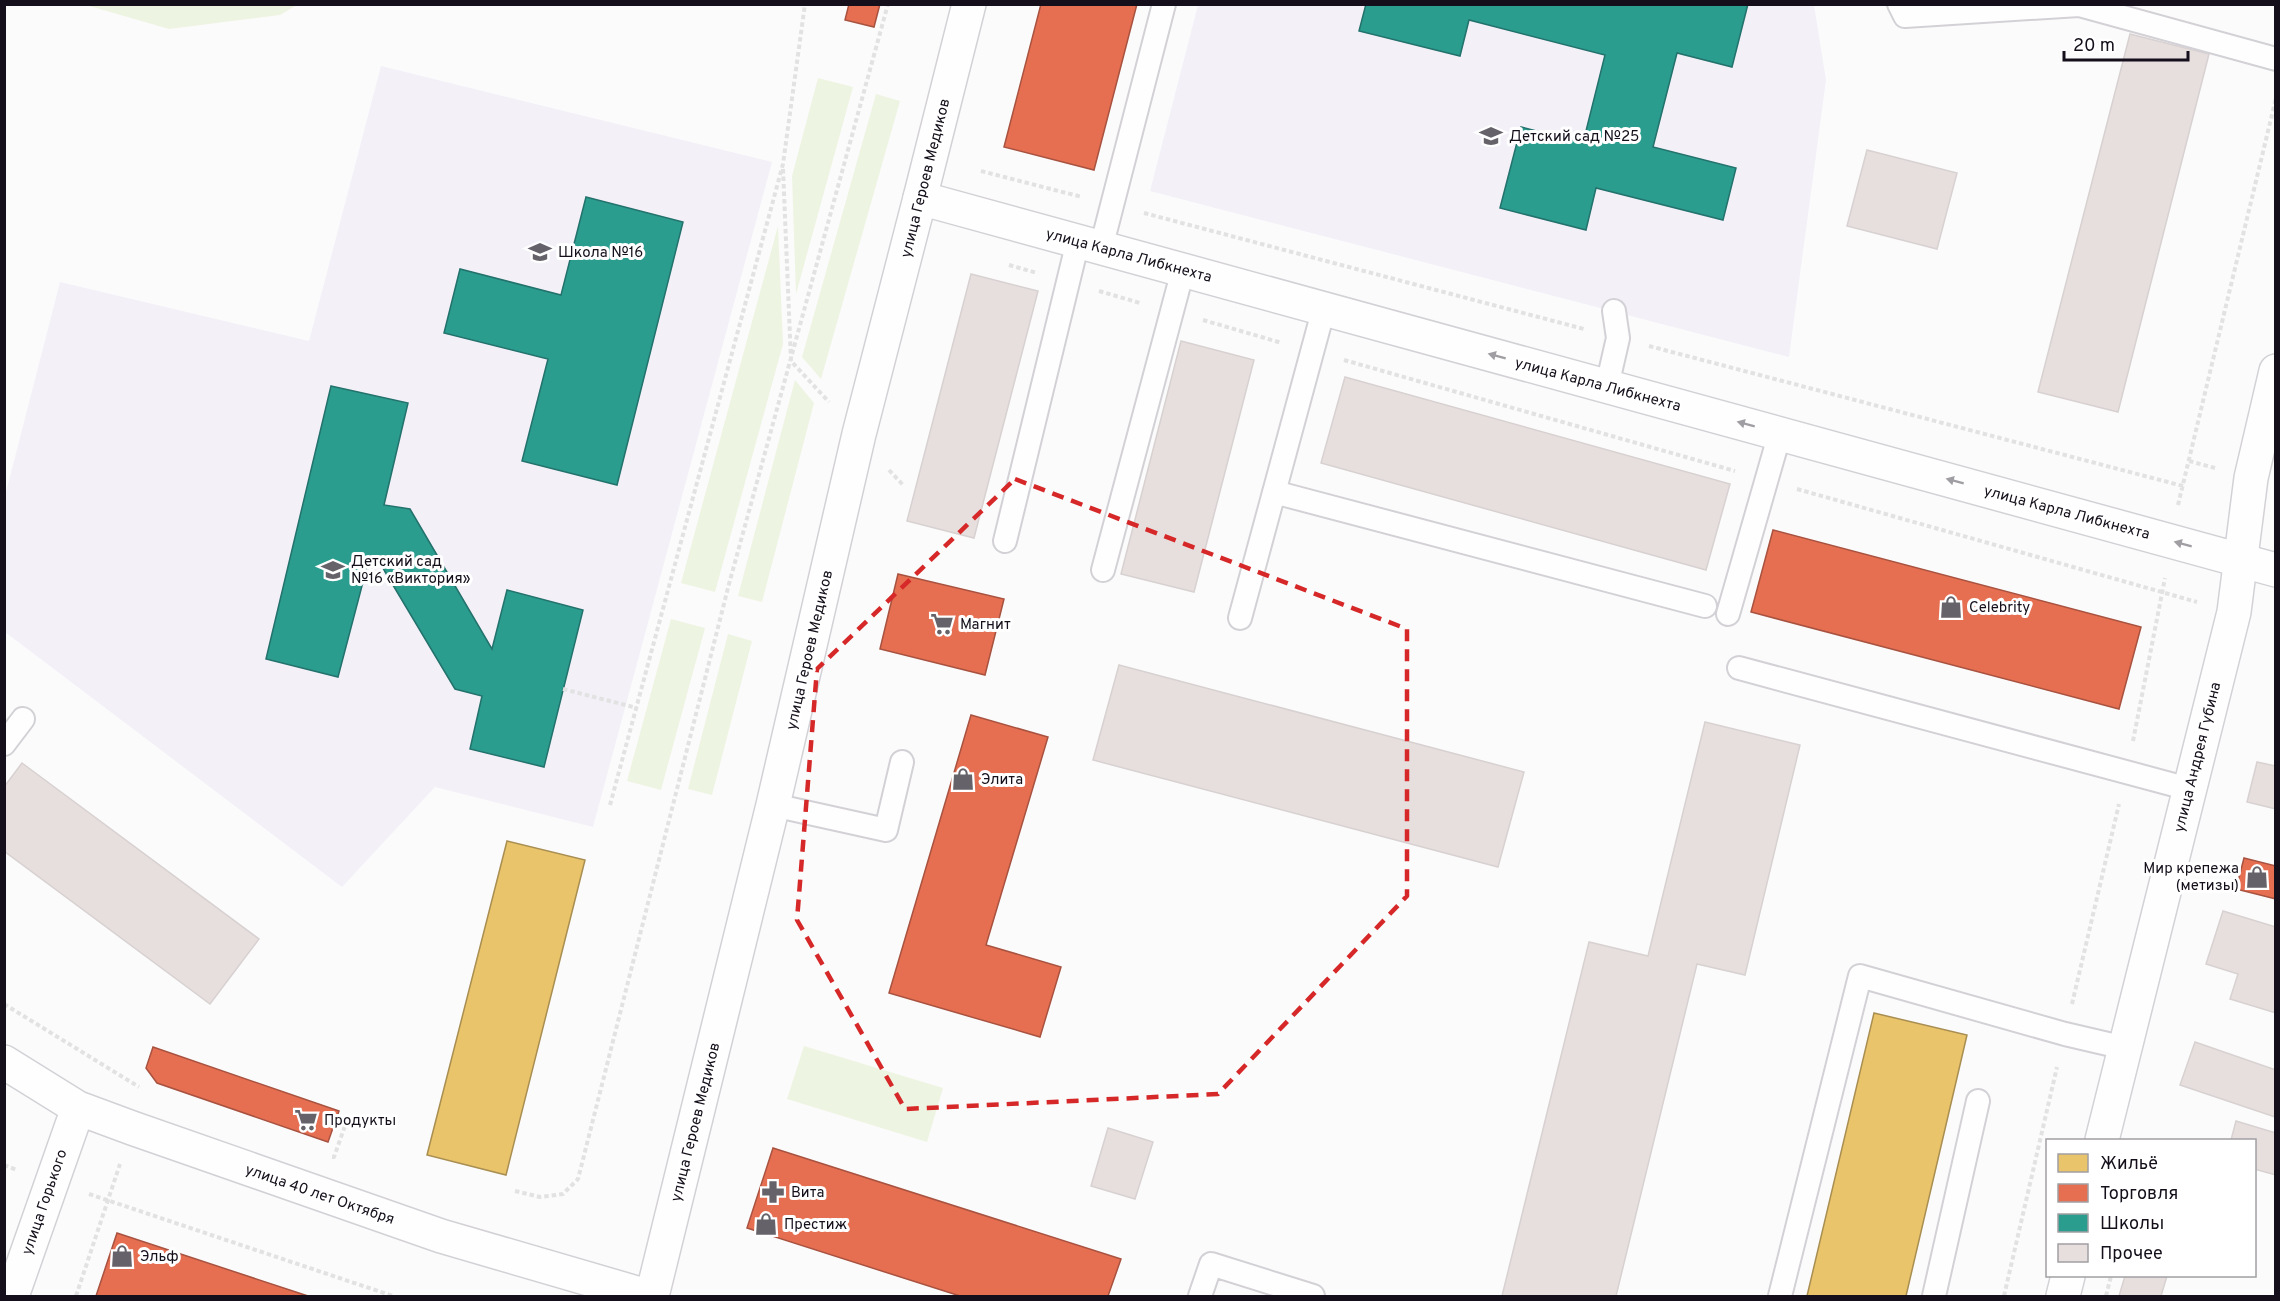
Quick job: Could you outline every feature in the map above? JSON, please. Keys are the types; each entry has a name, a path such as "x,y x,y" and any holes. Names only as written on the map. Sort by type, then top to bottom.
{"street":[{"name":"улица Героев Медиков","path":"652,1296 773,804 859,434 969,4"},
{"name":"улица Карла Либкнехта","path":"920,198 2276,570"},
{"name":"улица Андрея Губина","path":"2102,1139 2234,612 2251,478 2276,371"},
{"name":"улица 40 лет Октября","path":"4,1062 78,1108 441,1236 647,1296"},
{"name":"улица Горького","path":"12,1296 78,1108"},
{"path":"2063,1296 2068,1277"}],"lane":[{"path":"1005,541 1068,282 1089,244 1164,4"},
{"path":"1899,4 1905,15 2079,5 2276,59"},
{"path":"1103,570 1183,270"},
{"path":"1240,618 1324,308"},
{"path":"1607,386 1618,338 1614,311"},
{"path":"1728,614 1780,433"},
{"path":"1274,492 1705,606"},
{"path":"1738,668 2189,789"},
{"path":"4,744 23,719"},
{"path":"773,804 886,830 902,762"},
{"path":"1780,1296 1860,976 2065,1034 2125,1048"},
{"path":"1934,1296 1978,1101"},
{"path":"1200,1296 1211,1264 1313,1296"}],"path":[{"path":"610,804 783,164 805,4"},
{"path":"515,1191 540,1197 563,1194 578,1179 729,584 888,4"},
{"path":"2004,1296 2126,772 2163,592 2169,540 2276,98"},
{"path":"783,164 790,361"},
{"path":"1004,264 2234,612"},
{"path":"563,689 637,708"},
{"path":"4,1004 145,1091"},
{"path":"334,1157 346,1123"},
{"path":"51,1181 393,1296"},
{"path":"75,1296 114,1181"},
{"path":"2106,1296 2111,1277"}],"highlighted area":[{"path":"1015,479 1407,629 1407,896 1218,1094 905,1109 797,920 817,669"}],"shaded area":[{"name":"Детский сад №25","path":"1198,5 1814,5 1826,80 1789,357 1150,191"},
{"name":"Детский сад №16 «Виктория»","path":"381,66 772,162 593,827 435,787 342,887 5,632 5,496 60,282 309,341"}],"green space":[{"path":"297,4 280,15 169,29 86,5"},
{"path":"818,78 853,87 796,294 792,176"},
{"path":"876,94 900,101 821,379 802,357"},
{"path":"778,226 783,344 715,592 681,583"},
{"path":"795,380 814,403 762,602 738,596"},
{"path":"671,619 705,628 661,790 627,781"},
{"path":"728,634 752,641 712,795 688,789"},
{"path":"804,1046 943,1088 927,1142 787,1099"}],"building: Жильё":[{"path":"507,841 585,860 506,1175 427,1155"},
{"path":"1874,1013 1967,1035 1906,1296 1807,1296"}],"building: Торговля":[{"path":"849,4 880,4 874,27 845,20"},
{"path":"1041,4 1137,4 1094,170 1004,147"},
{"path":"1773,530 2141,627 2119,709 1751,612"},
{"name":"Магнит","path":"898,574 1004,599 985,675 880,649"},
{"path":"971,715 1048,737 986,945 1061,967 1040,1037 889,993"},
{"name":"Мир крепежа (метизы)","path":"2244,858 2276,866 2276,899 2236,889"},
{"path":"153,1047 339,1111 328,1142 157,1083 146,1068"},
{"path":"773,1148 1121,1259 1108,1296 960,1296 747,1228"},
{"path":"117,1233 308,1296 96,1296"}],"building: Школы":[{"path":"1366,4 1748,4 1732,67 1677,53 1653,147 1736,168 1723,220 1596,188 1586,230 1500,208 1521,127 1583,143 1605,55 1469,20 1460,56 1359,31"},
{"path":"586,197 683,222 617,485 522,461 548,359 444,333 460,269 561,295"},
{"path":"331,386 408,403 384,505 410,509 492,649 507,590 583,610 544,767 470,749 482,696 455,689 381,565 368,563 338,677 266,659"}],"building: Прочее":[{"path":"2130,34 2209,54 2118,412 2038,392"},
{"path":"1867,150 1957,173 1937,249 1847,226"},
{"path":"971,274 1038,291 974,538 907,521"},
{"path":"1181,341 1254,360 1194,592 1121,574"},
{"path":"1345,377 1730,484 1706,570 1321,463"},
{"path":"1119,665 1524,772 1498,867 1093,760"},
{"path":"1705,722 1800,745 1745,975 1697,964 1616,1296 1502,1296 1589,942 1648,956"},
{"path":"2257,762 2276,766 2276,809 2247,802"},
{"path":"22,763 259,939 210,1004 4,851 4,787"},
{"path":"2223,911 2276,927 2276,1013 2230,999 2238,974 2206,964"},
{"path":"2195,1042 2276,1070 2275,1117 2180,1085"},
{"path":"2236,1121 2276,1133 2276,1175 2256,1170 2256,1139 2231,1139"},
{"path":"1108,1128 1153,1142 1135,1199 1091,1186"},
{"path":"2125,1277 2167,1277 2161,1296 2119,1296"}],"place":[{"name":"Детский сад №25","path":"1491,136"},
{"name":"Школа №16","path":"540,252"},
{"name":"Детский сад №16 «Виктория»","path":"333,570"},
{"name":"Celebrity","path":"1951,607"},
{"name":"Магнит","path":"942,624"},
{"name":"Элита","path":"963,779"},
{"name":"Мир крепежа (метизы)","path":"2257,877"},
{"name":"Продукты","path":"306,1120"},
{"name":"Вита","path":"773,1192"},
{"name":"Престиж","path":"766,1224"},
{"name":"Эльф","path":"122,1256"}]}
